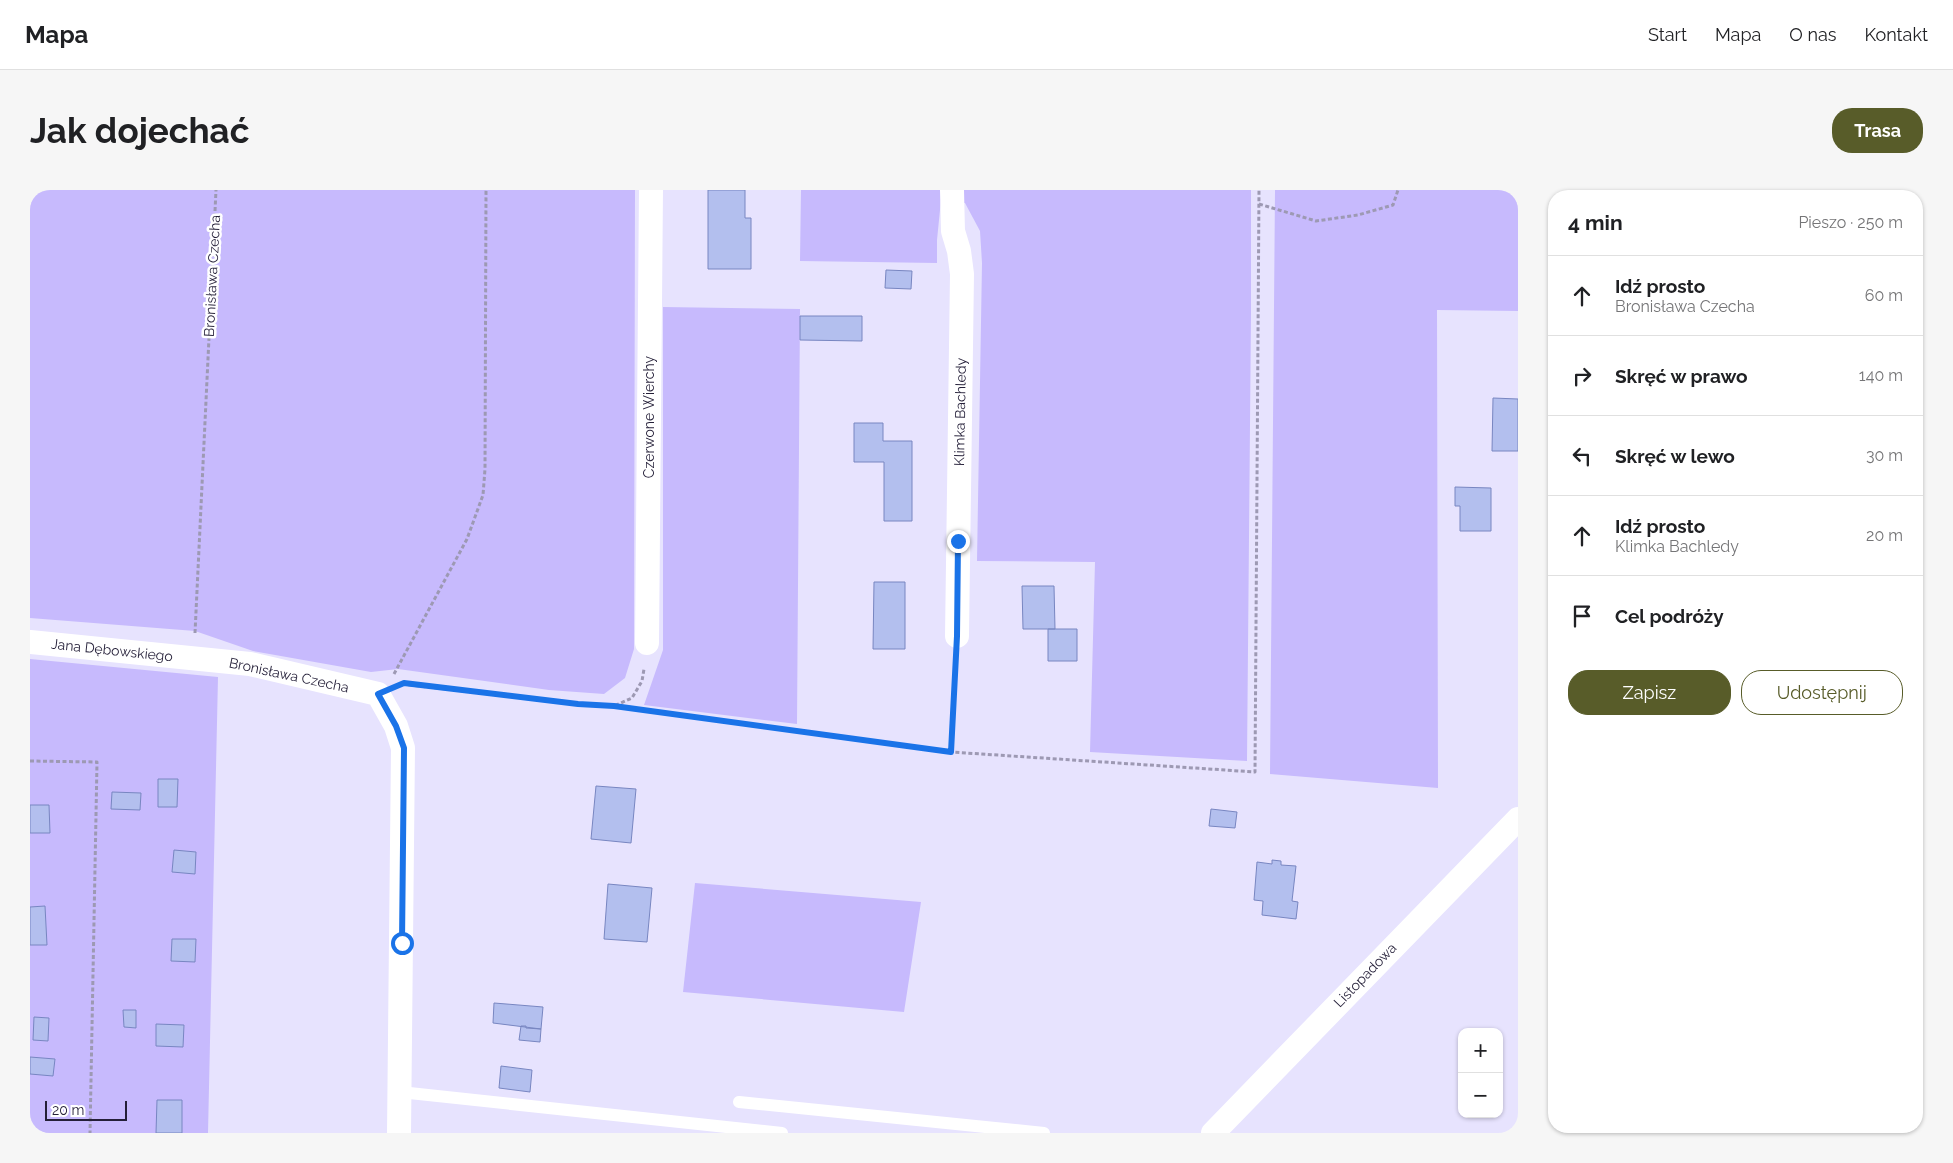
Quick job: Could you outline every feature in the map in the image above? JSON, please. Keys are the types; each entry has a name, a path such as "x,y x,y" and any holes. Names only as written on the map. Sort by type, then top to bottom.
{"street":[{"name":"Czerwone Wierchy","path":"647,643 651,190"},
{"name":"Klimka Bachledy","path":"952,190 952,231 959,251 962,274 957,636"},
{"name":"Jana Dębowskiego","path":"30,642 194,658"},
{"name":"Bronisława Czecha","path":"194,658 250,664 378,694"},
{"path":"378,694 396,726 404,748 399,1133"},
{"name":"Listopadowa","path":"1213,1133 1518,819"}],"lane":[{"path":"400,1092 782,1133"},
{"path":"740,1102 1044,1133"}],"path":[{"name":"Bronisława Czecha","path":"194,658 216,190"},
{"path":"378,694 398,669 468,539 483,495 485,459 486,190"},
{"path":"378,694 404,683 578,704 614,706 951,752 1255,772 1259,190"},
{"path":"1259,204 1316,221 1358,215 1393,206 1398,190"},
{"path":"951,752 957,636"},
{"path":"614,706 632,698 642,681 647,643"},
{"path":"30,761 97,762 90,1133"}],"shaded area":[{"path":"30,190 635,190 634,649 625,678 604,694 549,690 398,669 371,672 253,651 195,631 30,618"},
{"path":"801,190 942,190 937,240 937,263 800,261"},
{"path":"952,190 1251,190 1247,761 1090,752 1095,562 977,561 982,263 980,231 965,203 952,202"},
{"path":"1275,190 1518,190 1518,311 1437,310 1438,788 1270,774"},
{"path":"663,307 800,309 797,724 644,705 663,650"},
{"path":"30,659 218,677 208,1133 30,1133"},
{"path":"695,883 921,902 904,1012 683,992"}],"building":[{"path":"708,190 745,190 745,218 751,218 751,269 708,269"},
{"path":"886,270 912,271 911,289 885,288"},
{"path":"800,316 862,316 862,341 800,340"},
{"path":"1493,398 1518,399 1518,451 1492,451"},
{"path":"854,423 883,423 883,441 912,441 912,521 884,521 884,462 854,462"},
{"path":"1455,487 1491,488 1491,531 1460,531 1460,506 1455,506"},
{"path":"874,582 905,582 905,649 873,649"},
{"path":"1022,586 1054,586 1055,629 1023,629"},
{"path":"1048,629 1077,629 1077,661 1048,661"},
{"path":"158,779 178,779 177,807 158,807"},
{"path":"596,786 636,789 631,843 591,839"},
{"path":"112,792 141,793 140,810 111,809"},
{"path":"30,805 49,805 50,833 30,833"},
{"path":"1211,809 1237,812 1235,828 1209,826"},
{"path":"174,850 196,852 195,874 172,872"},
{"path":"1272,860 1281,861 1281,865 1296,866 1292,901 1298,902 1296,919 1262,915 1263,901 1254,900 1257,862 1272,864"},
{"path":"608,884 652,888 647,942 604,939"},
{"path":"45,906 47,945 30,945 30,907"},
{"path":"172,939 196,939 195,962 171,961"},
{"path":"494,1003 543,1007 541,1029 493,1023"},
{"path":"123,1010 136,1010 136,1028 124,1027"},
{"path":"34,1017 49,1018 48,1041 33,1040"},
{"path":"156,1024 184,1025 183,1047 156,1046"},
{"path":"521,1026 541,1029 540,1042 519,1040"},
{"path":"30,1057 55,1059 53,1076 30,1074"},
{"path":"501,1066 532,1070 530,1092 499,1088"},
{"path":"157,1100 182,1100 182,1133 156,1133"}],"route":[{"path":"402,943 404,748 396,726 378,694 404,683 578,704 614,706 951,752 957,636 958,541"}]}
